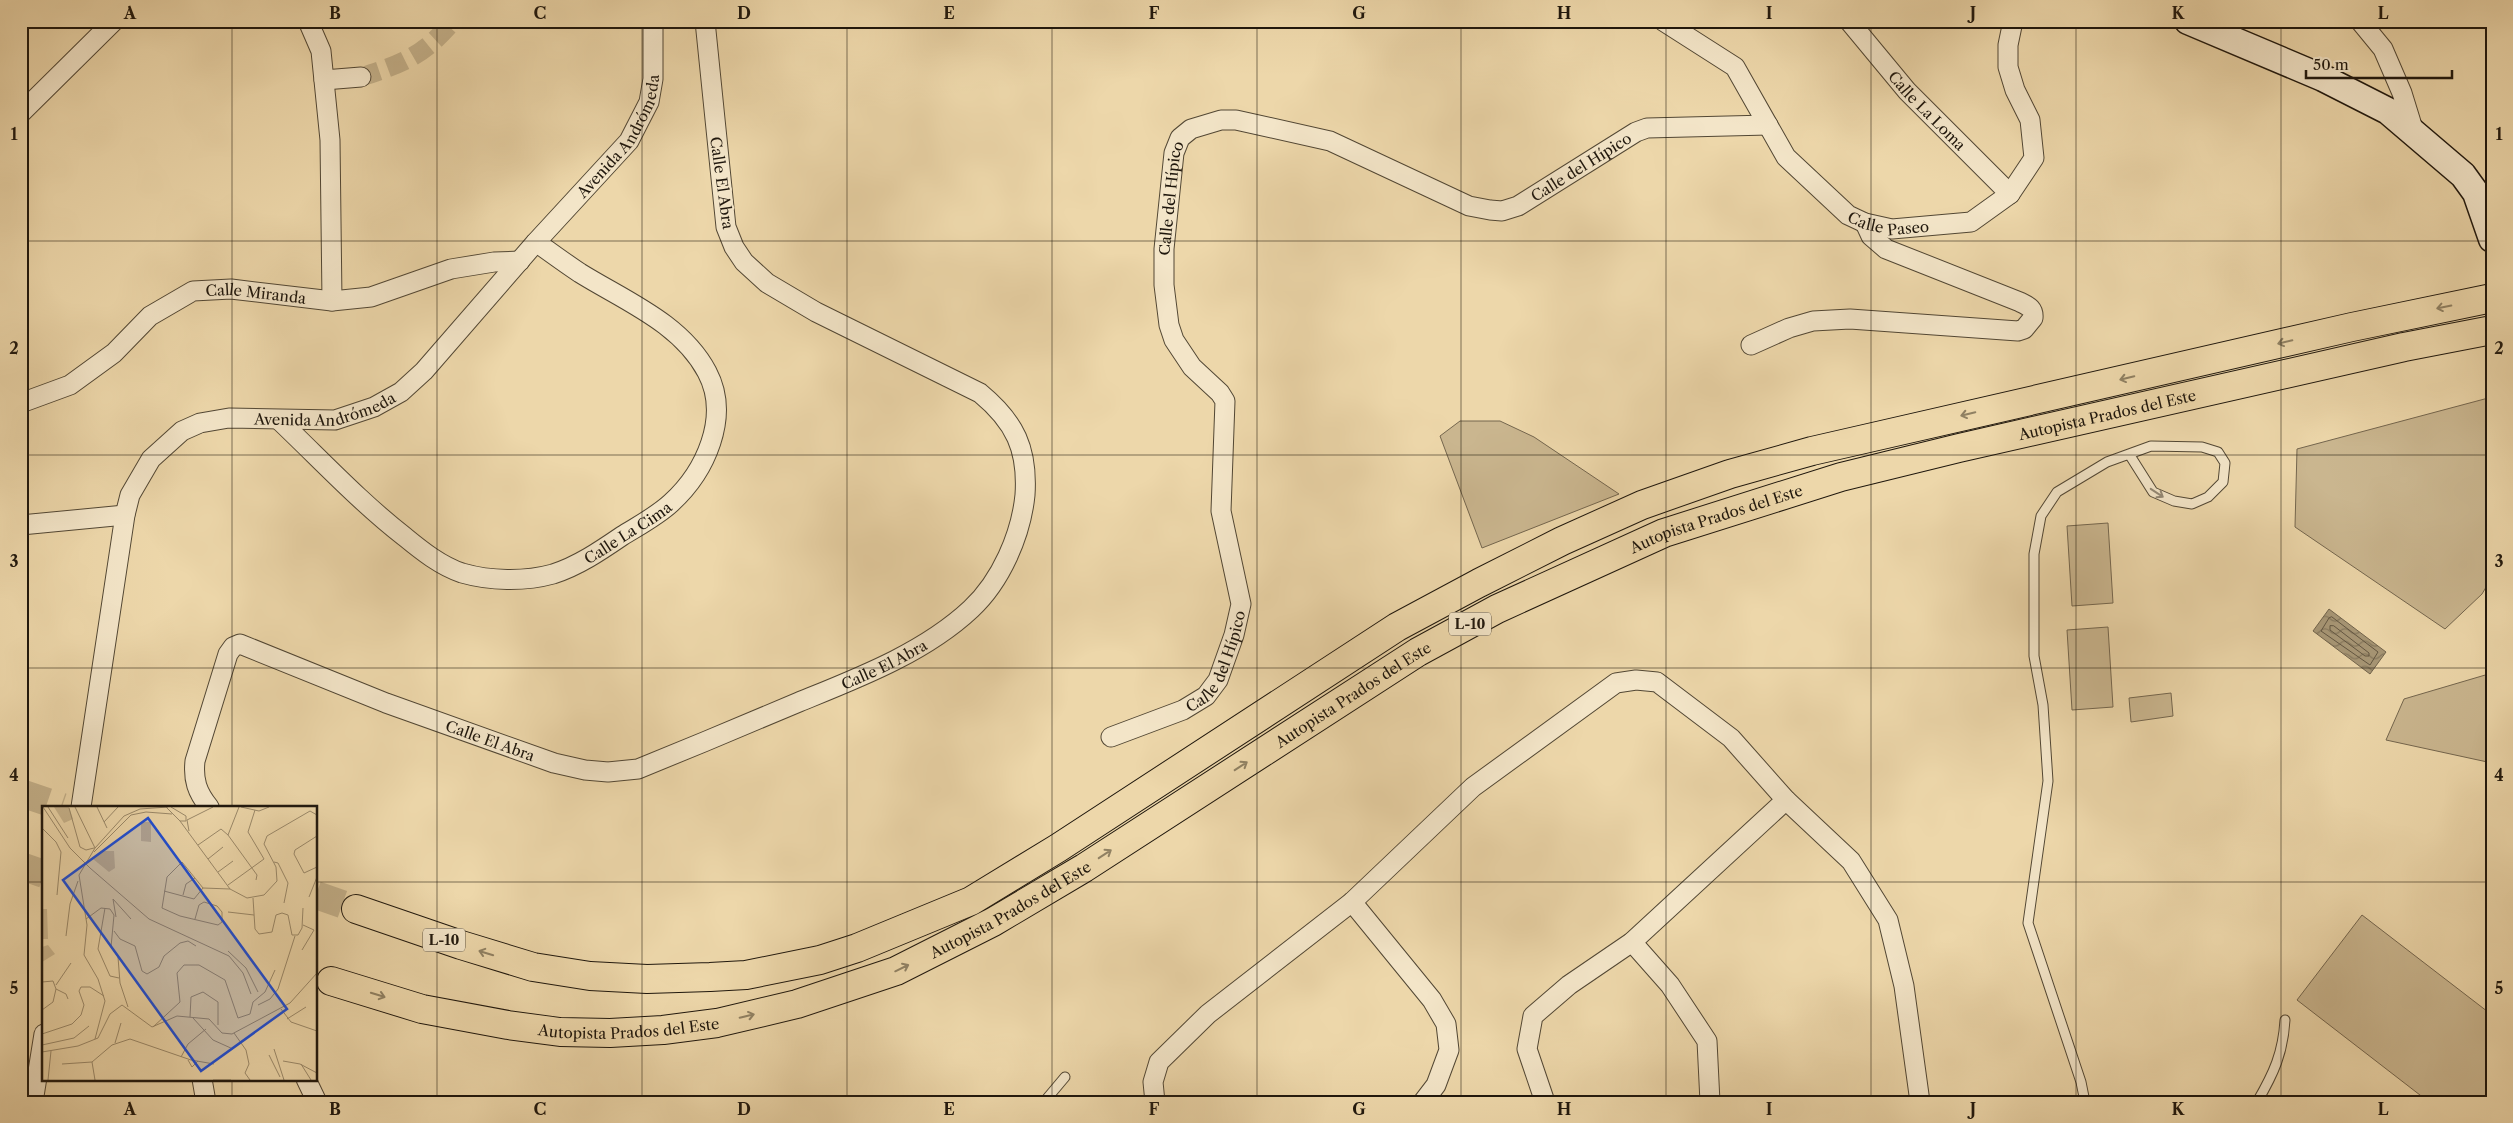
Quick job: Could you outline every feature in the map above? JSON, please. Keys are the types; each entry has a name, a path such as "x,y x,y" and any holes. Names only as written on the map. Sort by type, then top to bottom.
{"highway":[{"name":"Autopista Prados del Este","path":"356,909 461,946 533,967 590,976 647,979 710,977 755,973 820,960 857,948 971,900 1058,848 1397,627 1562,541 1642,505 1730,474 1812,451 2324,333 2492,298"},
{"name":"Autopista Prados del Este","path":"332,981 422,1009 508,1025 560,1032 610,1033 663,1030 716,1023 797,1004 896,971 993,922 1084,868 1418,652 1496,609 1664,532 1841,477 1959,448 2404,346 2492,330"}],"street":[{"path":"308,21 321,51 330,140 332,301"},
{"name":"Avenida Andrómeda","path":"82,806 125,515 130,495 151,459 182,431 200,423 229,418 335,420 348,417 401,392 424,371 536,242 629,141 640,125 649,102 653,79 653,21"},
{"name":"Calle El Abra","path":"208,806 198,790 193,776 195,761 228,654 233,647 240,644 386,703 554,763 586,770 608,772 638,769 853,680 928,642 972,609 994,582 1012,546 1023,512 1026,471 1020,444 1011,424 997,406 980,393 816,312 767,283 744,262 734,247 726,226 705,21"},
{"name":"Calle Paseo","path":"1663,21 1735,67 1786,157 1848,215 1864,223 1892,229 1934,227 1971,222 2010,194 2034,158 2030,120 2015,90 2008,67 2008,45 2013,21"},
{"name":"Calle La Loma","path":"1849,21 1907,91 2010,194"},
{"path":"2188,21 2359,94 2388,111 2463,174 2476,193 2492,239"},
{"path":"2360,21 2383,50 2402,92 2414,132"},
{"path":"21,113 107,24"},
{"path":"324,80 361,77"},
{"name":"Calle del Hípico","path":"1111,737 1183,710 1206,696 1218,680 1240,613 1239,594 1222,511 1226,402 1220,393 1192,367 1174,340 1169,325 1164,285 1164,249 1173,163 1180,138 1191,129 1206,123 1236,120 1330,141 1469,206 1502,210 1518,206 1537,196 1636,132 1647,128 1768,125"},
{"path":"1750,344 1789,328 1813,321 1850,319 2018,331 2030,324 2034,312 2030,308 2020,302 1886,249 1871,236 1864,223"},
{"name":"Calle La Cima","path":"280,420 385,522 421,550 461,572 486,578 522,580 551,574 574,566 669,505 694,477 709,450 716,427 715,407 709,374 689,344 674,331 580,273 536,242"},
{"name":"Calle Miranda","path":"21,403 70,385 114,353 150,316 193,292 230,289 332,301 370,297 451,269 494,262 520,261"},
{"path":"21,525 125,515"},
{"path":"1155,1102 1153,1082 1159,1062 1208,1014 1352,902 1473,787 1616,683 1636,680 1657,682 1731,738 1786,800 1851,861 1888,920 1904,986 1920,1102"},
{"path":"1545,1102 1528,1049 1533,1016 1570,985 1632,942 1786,800"},
{"path":"1352,902 1432,1000 1446,1024 1449,1050 1436,1085 1423,1102"},
{"path":"1632,942 1670,985 1707,1042 1710,1102"},
{"path":"33,1102 29,1079 42,1040"},
{"path":"202,1080 206,1102"},
{"path":"307,1080 318,1102"}],"lane":[{"path":"2085,1102 2081,1082 2028,923 2048,781 2043,705 2034,656 2034,554 2041,516 2057,492 2107,462 2129,454 2151,446 2202,447 2218,452 2225,463 2223,482 2208,497 2192,504 2174,502 2153,492 2129,454"},
{"path":"2257,1102 2272,1076 2283,1046 2286,1020"},
{"path":"1044,1102 1065,1077"}],"shaded area":[{"path":"2492,397 2492,577 2482,594 2445,629 2295,527 2297,449"},
{"path":"1460,421 1500,421 1534,437 1619,494 1482,548 1440,436"},
{"path":"2108,523 2113,603 2072,606 2067,526"},
{"path":"2108,627 2113,707 2072,710 2067,630"},
{"path":"2492,673 2492,763 2386,740 2404,699"},
{"path":"2171,693 2173,716 2131,722 2129,698"},
{"path":"2362,915 2492,1015 2492,1087 2480,1102 2429,1102 2297,1000"}],"water":[{"path":"2329,609 2386,652 2370,674 2313,631"}],"tunnel":[{"path":"361,77 412,57 432,43 453,21"},
{"path":"21,793 59,806"},
{"path":"21,866 42,873"},
{"path":"318,896 356,909"}]}
